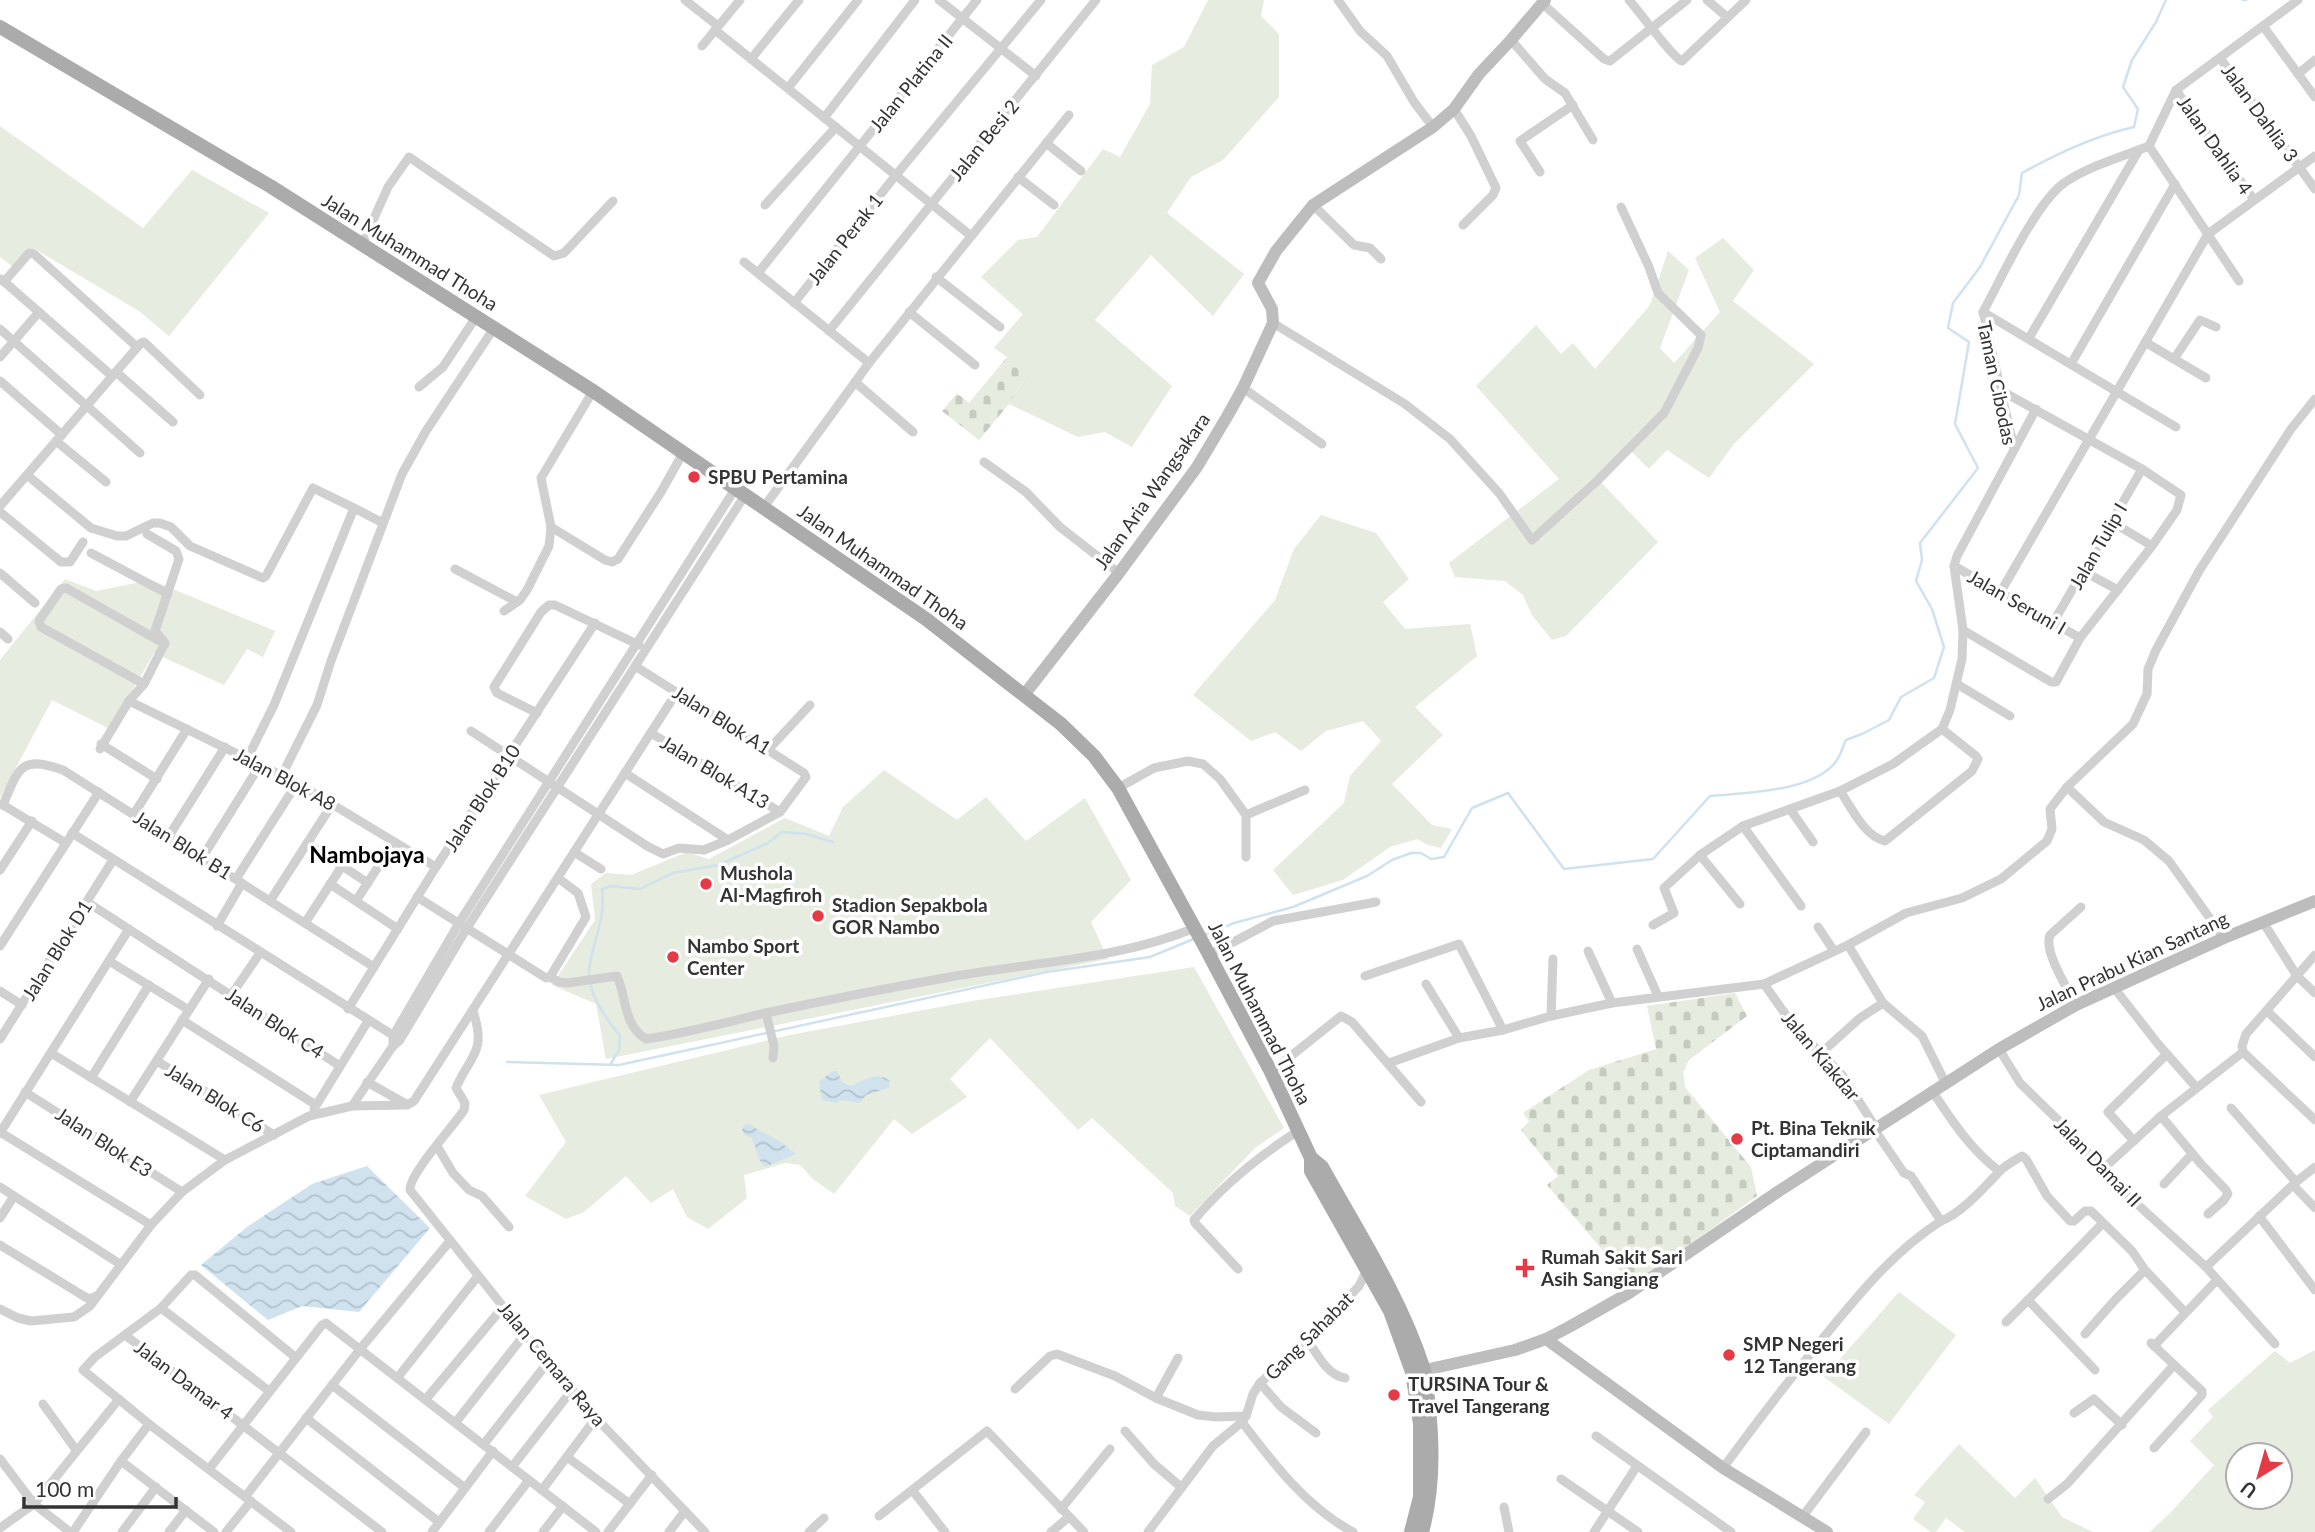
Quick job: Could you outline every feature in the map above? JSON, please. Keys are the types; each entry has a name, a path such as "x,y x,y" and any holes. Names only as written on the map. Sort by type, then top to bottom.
{"main road":[{"path":"1273,323 1272,309 1258,284 1276,251 1313,205 1433,127 1454,109 1479,74 1544,2"},
{"name":"Jalan Muhammad Thoha","path":"0,27 270,186 593,391 926,619 1060,724 1094,756 1118,788 1209,954 1311,1158 1322,1167 1424,1370 1431,1469 1422,1532"},
{"name":"Jalan Aria Wangsakara","path":"1024,695 1197,467 1243,388 1273,323"},
{"name":"Jalan Prabu Kian Santang","path":"1424,1370 1515,1350 1546,1339 1629,1293 1999,1049 2076,1005 2315,901"},
{"name":"Jalan Muhammad Thoha","path":"1311,1158 1311,1171 1367,1270 1394,1309 1426,1423 1420,1497 1411,1532"},
{"path":"1546,1339 1723,1468 1827,1532"}],"street":[{"path":"685,0 751,59 970,235"},
{"path":"702,46 740,0"},
{"path":"751,59 799,0"},
{"path":"788,88 858,0"},
{"path":"824,118 915,0"},
{"path":"939,0 1036,76"},
{"name":"Jalan Platina II","path":"758,273 977,0"},
{"name":"Jalan Perak 1","path":"794,303 1041,0"},
{"name":"Jalan Besi 2","path":"829,331 1096,0"},
{"path":"1338,0 1360,30 1387,57 1414,102 1433,127"},
{"path":"1629,0 1675,57 1682,61 1746,0"},
{"path":"1544,2 1604,59 1610,61 1686,0"},
{"path":"1707,0 1727,18"},
{"path":"2239,281 2149,146 2176,90 2298,0"},
{"path":"2263,26 2315,97"},
{"path":"1511,40 1545,79 1565,93 1593,140"},
{"name":"Jalan Dahlia 3","path":"2220,58 2315,189"},
{"path":"2298,74 2315,61"},
{"name":"Jalan Dahlia 4","path":"2176,90 2254,200"},
{"path":"1540,172 1520,142 1573,104"},
{"path":"1454,109 1483,157 1496,188 1493,195 1463,225"},
{"path":"764,506 936,277 1069,115"},
{"path":"765,205 836,127"},
{"path":"1046,143 1081,171"},
{"name":"Taman Cibodas","path":"1954,566 2014,448 1983,312 2043,205 2052,194 2080,174 2149,146"},
{"path":"2029,338 2139,150"},
{"path":"2000,593 2208,234 2315,156"},
{"path":"362,245 388,187 409,157 554,256 564,253 613,201"},
{"path":"1018,177 1054,205"},
{"path":"2071,364 2175,184"},
{"path":"1313,205 1354,244 1370,248 1381,259"},
{"path":"1273,323 1405,404 1450,439 1499,493 1532,540 1598,480 1664,413 1698,348 1701,335 1658,293 1621,207"},
{"path":"137,347 34,254 29,253 2,280 173,422"},
{"path":"744,262 869,363"},
{"path":"936,277 1000,327"},
{"path":"0,357 39,312"},
{"path":"909,312 975,365"},
{"path":"1983,312 2176,427"},
{"path":"419,387 443,367 476,317"},
{"path":"2174,359 2200,320 2216,327"},
{"path":"282,775 317,705 402,474 414,451 494,328"},
{"path":"0,329 141,453"},
{"path":"0,506 144,342 200,395"},
{"path":"2145,342 2206,378"},
{"path":"0,381 106,482"},
{"path":"855,382 914,432"},
{"path":"1243,388 1322,444"},
{"path":"1963,630 2051,682 2056,682 2080,638 2177,510 2181,495 2142,469 2000,390"},
{"path":"504,611 517,603 527,590 547,552 551,527 541,478 593,391"},
{"path":"1389,1063 1459,1038 1503,1030 1550,1016 1658,996 1764,984 1848,945 1906,913 1962,898 2001,879 2047,841 2052,829 2050,809 2067,787 2133,724 2147,694 2148,669 2156,650 2199,571 2291,429 2315,399"},
{"path":"2014,448 2036,409"},
{"path":"551,527 605,560 612,562 618,559 683,453"},
{"path":"984,463 1026,492 1060,527 1119,573"},
{"name":"Jalan Tulip I","path":"2053,623 2142,469"},
{"path":"27,475 91,528 126,536 153,523 160,523 171,527 190,545 263,578 313,489 383,523"},
{"path":"554,784 636,643 740,492"},
{"path":"352,1106 554,784 646,649 740,492"},
{"path":"248,757 274,705 354,508"},
{"path":"0,512 61,562 70,562 83,542"},
{"path":"2112,522 2152,546"},
{"path":"146,534 178,555 179,559 155,631 165,645 144,684 129,701 101,746 157,779"},
{"path":"91,552 168,594"},
{"path":"1653,925 1675,911 1664,888 1700,855 1743,827 1840,791 1894,764 1942,729 1962,659 1963,630 1954,566"},
{"name":"Jalan Seruni I","path":"1954,566 2080,638"},
{"path":"455,569 517,603"},
{"path":"2083,571 2118,590"},
{"path":"0,573 35,603"},
{"path":"144,684 41,627 39,621 61,589 66,587 165,645"},
{"path":"537,713 497,692 494,687 541,611 549,605 555,605 646,649"},
{"name":"Jalan Blok B10","path":"348,1009 436,867 594,623"},
{"name":"Jalan Blok A1","path":"635,666 801,770 806,777 780,812"},
{"path":"1957,684 2010,716"},
{"path":"0,1309 18,1318 32,1321 74,1317 90,1306 151,1225 182,1192 225,1160 309,1116 352,1106 407,1105 416,1099 677,692"},
{"name":"Jalan Blok A8","path":"129,701 297,783 436,867"},
{"path":"768,750 810,705"},
{"path":"134,814 187,729"},
{"path":"1840,791 1875,839 1885,841 1972,771 1977,764 1976,756 1942,729"},
{"path":"471,731 663,854 679,848 704,850 780,812"},
{"name":"Jalan Blok A13","path":"651,733 780,812"},
{"path":"169,836 225,747"},
{"path":"1118,788 1154,768 1188,761 1203,764 1220,779 1246,815 1246,857"},
{"name":"Jalan Blok B1","path":"1,805 24,766 33,762 43,763 63,770 374,967"},
{"path":"202,858 261,765"},
{"path":"625,773 728,840"},
{"path":"217,926 239,881 297,783"},
{"path":"2067,787 2105,822 2144,840 2169,861 2224,939"},
{"path":"1246,815 1305,790"},
{"path":"0,946 99,792"},
{"path":"270,901 333,803"},
{"path":"1,805 66,843"},
{"path":"1790,809 1813,842"},
{"path":"0,870 32,821"},
{"path":"1743,827 1801,906"},
{"path":"72,833 395,1040"},
{"path":"356,901 394,842"},
{"path":"307,843 368,883"},
{"path":"574,852 601,869"},
{"path":"1700,855 1740,904"},
{"name":"Jalan Blok D1","path":"0,1039 113,860"},
{"path":"305,923 342,866"},
{"path":"550,977 586,917 578,893 558,878"},
{"path":"330,884 398,929"},
{"path":"417,897 546,978 567,983 617,976 630,1023 637,1033 646,1039 968,973 1124,950 1196,931"},
{"name":"Jalan Blok C4","path":"87,902 340,1066"},
{"path":"1209,954 1273,921 1376,902"},
{"path":"2076,1005 2047,941 2050,935 2081,907"},
{"path":"2263,922 2297,976 2315,993"},
{"path":"1818,927 1834,951"},
{"path":"130,929 0,1133 151,1225"},
{"path":"1365,976 1459,944 1503,1030"},
{"path":"1848,945 1883,1003 1922,1036 1946,1084"},
{"path":"1637,949 1658,996"},
{"path":"1588,951 1612,1003"},
{"path":"232,994 260,953"},
{"path":"2315,955 2246,1034 2242,1045 2243,1052 2315,1120"},
{"path":"1550,1016 1553,959"},
{"path":"109,961 189,1010"},
{"path":"131,1102 208,979"},
{"path":"1426,984 1459,1038"},
{"name":"Jalan Kiakdar","path":"1764,984 1793,1025 1842,1075 1904,1173 1911,1176 1941,1221"},
{"path":"91,1078 149,985"},
{"path":"2115,989 2166,1055 2196,1087"},
{"path":"0,991 22,1005"},
{"path":"1821,1053 1860,1018 1883,1003"},
{"path":"2267,1010 2315,1057"},
{"path":"473,1011 478,1037 476,1050 456,1088 465,1102 464,1110 437,1146 453,1173 469,1190 482,1196 509,1227"},
{"path":"766,1013 773,1058"},
{"path":"1270,1072 1341,1016 1352,1022 1421,1102"},
{"path":"182,1020 316,1105"},
{"path":"309,1116 368,1021"},
{"name":"Jalan Damai II","path":"1999,1049 2020,1083 2125,1193 2206,1267 2275,1344"},
{"path":"2103,1169 2161,1116 2243,1052"},
{"path":"51,1053 225,1160"},
{"path":"2134,1141 2108,1112 2166,1055"},
{"name":"Jalan Blok C6","path":"157,1060 274,1135"},
{"path":"367,1082 407,1105"},
{"name":"Jalan Blok E3","path":"26,1092 182,1192"},
{"path":"1933,1092 1972,1146 1999,1171"},
{"path":"2231,1108 2315,1208"},
{"path":"2161,1116 2228,1194 2208,1214"},
{"path":"1238,1269 1194,1220 1233,1178 1298,1131"},
{"name":"Jalan Cemara Raya","path":"437,1146 409,1187 413,1196 596,1418 705,1532"},
{"path":"2164,1184 2192,1154"},
{"path":"1723,1468 1774,1399 1866,1288 1906,1246 1964,1204 1993,1180 1999,1171 2022,1156 2047,1196 2070,1221 2088,1210 2132,1251 2185,1311"},
{"path":"2206,1267 2259,1216 2314,1169"},
{"path":"0,1187 120,1264"},
{"path":"0,1218 14,1196"},
{"path":"2259,1216 2315,1290"},
{"path":"2006,1322 2103,1223"},
{"path":"226,1532 279,1453 360,1348 450,1241"},
{"path":"0,1245 89,1299 97,1296"},
{"name":"Gang Sahabat","path":"1148,1532 1213,1446 1244,1419 1260,1383 1308,1341 1359,1286 1367,1270"},
{"path":"2085,1334 2146,1270"},
{"path":"290,1532 84,1373 84,1367 161,1308 186,1278 195,1275 295,1357"},
{"path":"398,1377 478,1276"},
{"path":"2154,1448 2202,1395 2202,1391 2152,1344 2217,1280"},
{"path":"2028,1300 2095,1370"},
{"path":"426,1399 503,1307"},
{"path":"161,1308 269,1391"},
{"path":"209,1469 324,1323 332,1326 596,1532"},
{"path":"456,1422 525,1334"},
{"name":"Jalan Damar 4","path":"125,1335 382,1532"},
{"path":"1308,1341 1329,1370 1345,1378"},
{"path":"1015,1389 1050,1356 1057,1354 1198,1415 1244,1419 1273,1462 1306,1497 1353,1532"},
{"path":"1156,1398 1178,1357"},
{"path":"484,1444 548,1362"},
{"path":"2048,1499 2067,1484 2175,1365"},
{"path":"1260,1383 1281,1407 1316,1433"},
{"path":"332,1385 465,1488"},
{"path":"512,1467 572,1390"},
{"path":"0,1528 34,1504 119,1399"},
{"path":"2074,1413 2094,1399 2122,1425"},
{"path":"43,1404 76,1450"},
{"path":"306,1418 439,1522"},
{"path":"542,1490 596,1418"},
{"path":"0,1459 34,1504 71,1532 149,1424"},
{"path":"879,1516 987,1431 1084,1532"},
{"path":"1125,1431 1154,1464 1181,1487"},
{"path":"1803,1516 1866,1432"},
{"path":"1596,1436 1731,1532"},
{"path":"1061,1509 1110,1449"},
{"path":"432,1532 493,1451"},
{"path":"567,1457 630,1504"},
{"path":"121,1461 214,1532"},
{"path":"1594,1532 1637,1466"},
{"path":"608,1532 652,1475"},
{"path":"1561,1479 1638,1532"},
{"path":"489,1532 529,1480"},
{"path":"122,1532 156,1487"},
{"path":"913,1491 945,1532"},
{"path":"543,1532 563,1506"},
{"path":"1504,1507 1509,1532"},
{"path":"169,1532 186,1510"},
{"path":"669,1532 685,1511"},
{"path":"1051,1532 1069,1517"},
{"path":"809,1532 824,1518"}],"green space":[{"path":"1208,0 1264,0 1261,16 1279,34 1279,97 1223,160 1191,177 1167,213 1244,274 1213,316 1151,255 1095,320 1172,386 1132,447 1105,432 1078,437 1009,404 1025,377 1007,357 994,348 1023,314 981,277 1018,240 1037,237 1103,149 1120,157 1150,104 1152,65 1184,47"},
{"path":"0,126 143,228 192,170 269,213 169,336 139,311 35,249 17,270 0,257"},
{"path":"1723,238 1754,270 1733,301 1814,364 1734,444 1709,478 1667,450 1649,469 1627,447 1596,477 1658,542 1566,636 1552,640 1532,615 1523,595 1505,581 1455,577 1449,563 1559,479 1476,386 1536,325 1561,354 1573,343 1595,369 1650,305 1668,251 1689,270 1660,348 1674,363 1720,312 1695,258"},
{"path":"1007,357 1025,377 1009,404 979,440 942,411 957,393 969,403"},
{"path":"1321,515 1376,533 1409,579 1383,602 1405,629 1470,624 1477,656 1415,707 1443,735 1392,784 1432,825 1452,829 1441,848 1417,839 1390,847 1343,880 1293,895 1273,870 1344,803 1350,776 1381,741 1363,721 1326,731 1301,751 1275,732 1251,741 1193,695 1275,600 1294,549"},
{"path":"65,579 96,591 151,580 275,631 263,657 247,649 224,685 154,653 110,729 52,700 0,798 0,660"},
{"path":"884,770 957,820 986,797 1026,841 1085,798 1131,880 1091,922 1108,959 606,1059 596,1004 552,985 595,920 591,884 606,873 631,875 687,852 709,859 785,818 829,836 843,807"},
{"path":"1194,967 1284,1128 1255,1148 1190,1216 1175,1206 1173,1193 1092,1118 1078,1130 990,1038 950,1079 967,1097 912,1134 894,1119 834,1194 813,1179 800,1165 785,1163 744,1175 747,1198 708,1229 687,1217 673,1189 651,1203 626,1176 584,1212 566,1219 525,1196 566,1142 539,1095 790,1035 972,1001"},
{"path":"1735,993 1747,1016 1689,1060 1683,1072 1685,1087 1751,1167 1757,1196 1633,1286 1547,1185 1558,1176 1521,1130 1529,1121 1523,1113 1589,1070 1656,1049 1647,1006"},
{"path":"1899,1292 1956,1335 1889,1424 1824,1377"},
{"path":"2315,1350 2315,1532 2150,1532 2214,1465 2190,1441 2213,1417 2208,1410 2275,1351 2290,1363"},
{"path":"1959,1444 2015,1498 2035,1478 2062,1517 2093,1532 1965,1532 1946,1518 1936,1532 1931,1532 1913,1519 1925,1502 1914,1495"}],"water":[{"path":"837,1071 842,1082 850,1086 880,1077 890,1081 889,1088 866,1095 860,1103 822,1100 819,1082 831,1072"},
{"path":"748,1124 781,1142 796,1154 765,1167 751,1137 745,1135 742,1130 744,1125"},
{"path":"367,1166 430,1228 359,1312 302,1306 268,1320 201,1265 247,1227 312,1184"}],"waterway":[{"path":"1205,935 1234,923 1293,907 1367,876 1392,860 1411,853 1421,853 1431,859 1444,857 1472,808 1508,793 1564,869 1653,859 1710,796 1760,792 1813,779 1827,771 1837,760 1846,740 1889,720 1901,697 1934,678 1944,647 1932,609 1916,581 1922,560 1920,543 1978,468 1955,424 1969,342 1948,328 1953,303 1980,267 2019,195 2022,173 2076,146 2134,127 2138,109 2123,87 2132,60 2156,22 2166,0"},
{"path":"610,1065 619,1050 620,1036 599,1006 589,979 602,911 602,889 612,886 640,889 673,873 718,865 768,843 782,832 806,834 833,842"},
{"path":"507,1062 619,1065 1047,972 1150,957 1196,938"}],"place":[{"name":"SPBU Pertamina","path":"694,477"},
{"name":"Mushola Al-Magfiroh","path":"706,884"},
{"name":"Stadion Sepakbola GOR Nambo","path":"818,916"},
{"name":"Nambo Sport Center","path":"673,957"},
{"name":"Pt. Bina Teknik Ciptamandiri","path":"1737,1139"},
{"name":"Rumah Sakit Sari Asih Sangiang","path":"1525,1268"},
{"name":"SMP Negeri 12 Tangerang","path":"1729,1355"},
{"name":"TURSINA Tour & Travel Tangerang","path":"1394,1395"}],"district":[{"name":"Nambojaya","path":"367,855"}]}
